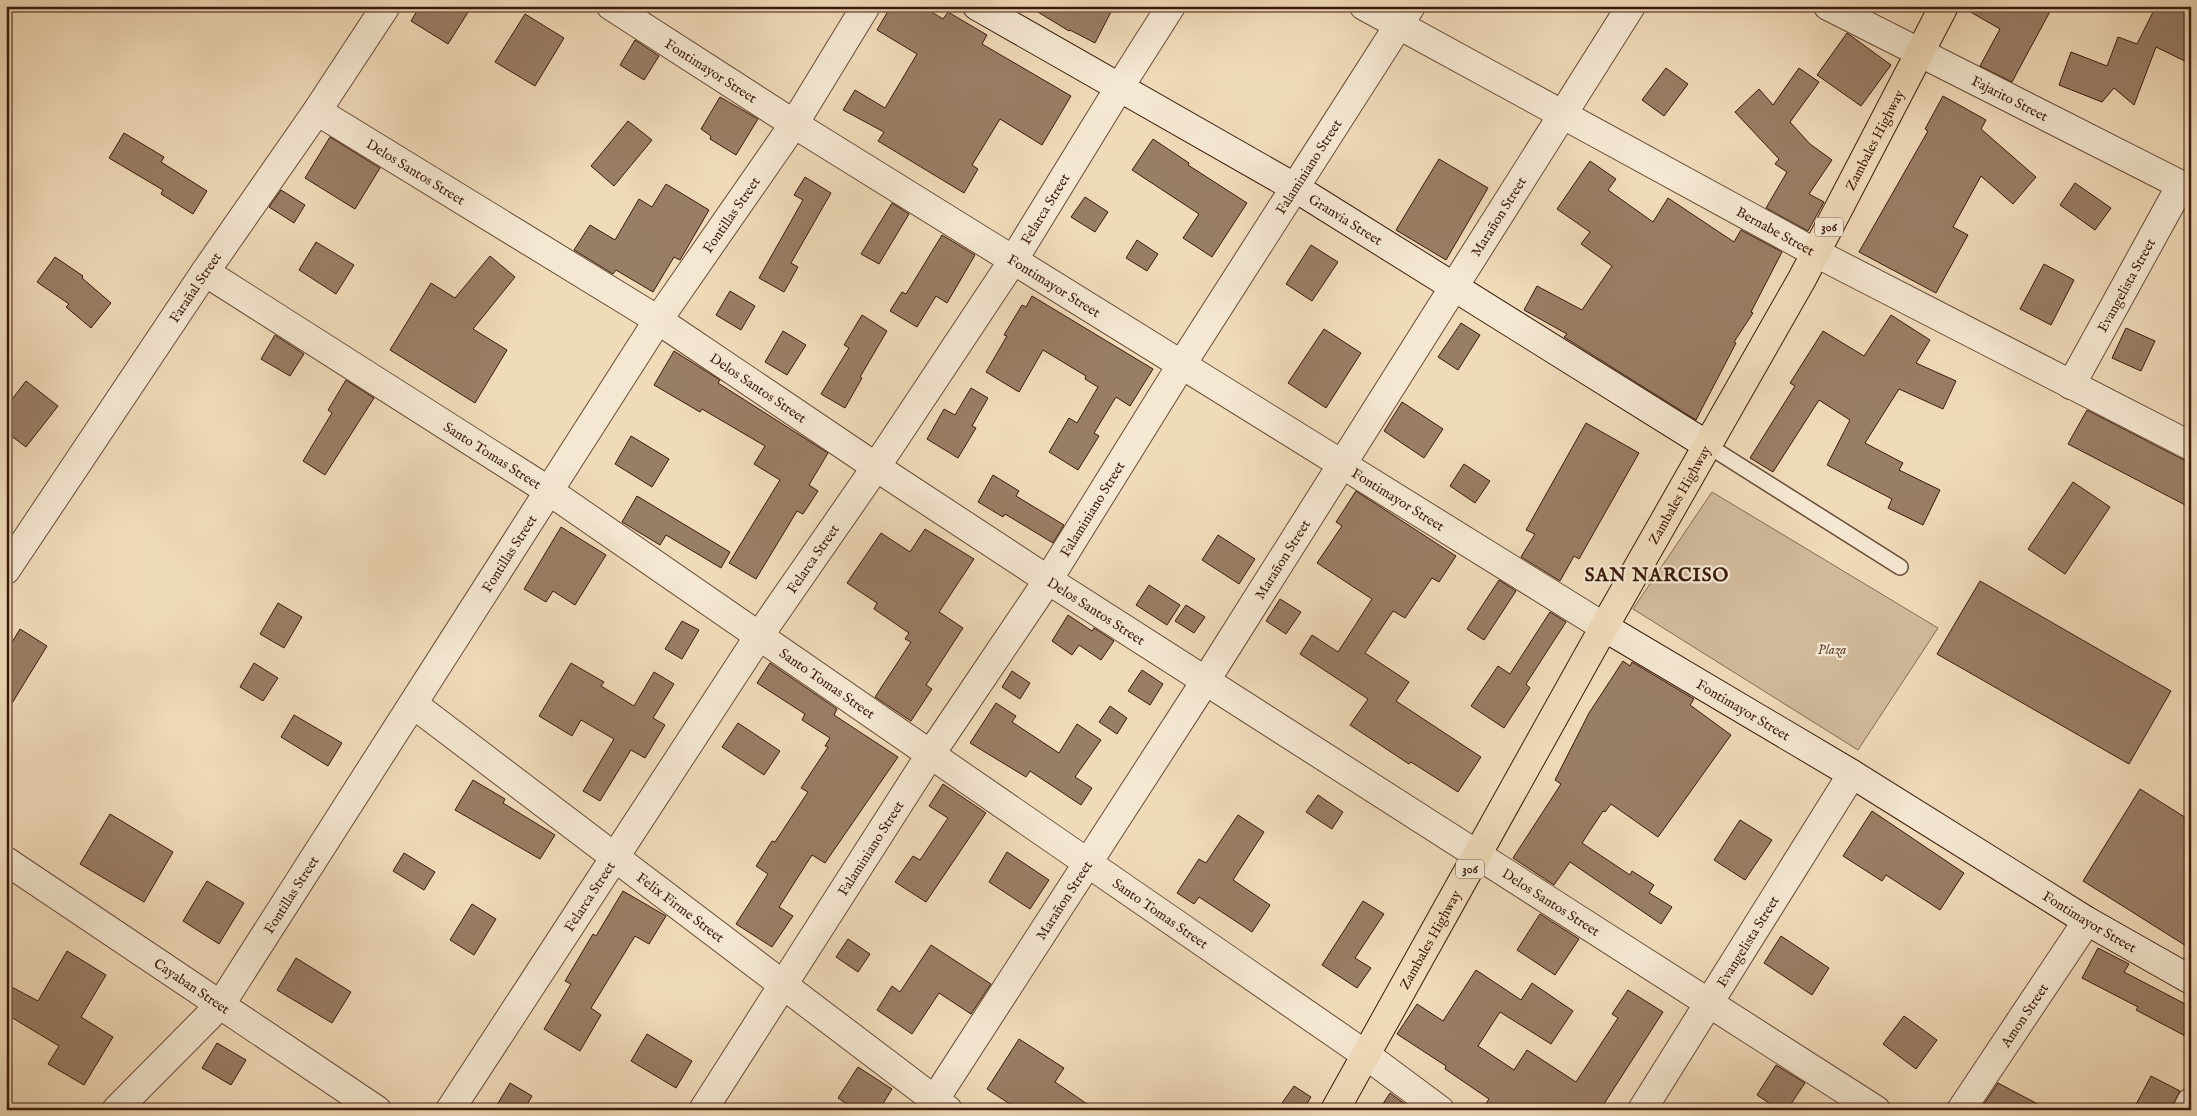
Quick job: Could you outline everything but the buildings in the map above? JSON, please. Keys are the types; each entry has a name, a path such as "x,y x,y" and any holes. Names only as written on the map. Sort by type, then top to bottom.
{"main road":[{"name":"Zambales Highway","path":"1335,1110 1816,253 1944,6"}],"street":[{"name":"Farañal Street","path":"6,570 386,6"},
{"name":"Fontimayor Street","path":"611,6 794,124 1014,259 1604,628 1852,774 2087,921 2191,980"},
{"name":"Fontillas Street","path":"116,1110 220,1004 658,320 794,124 866,6"},
{"name":"Granvia Street","path":"977,6 1294,187 1454,285 1707,445"},
{"name":"Felarca Street","path":"450,1110 760,636 876,467 1014,259 1118,88 1172,6"},
{"name":"Bernabe Street","path":"1364,6 1405,15 1562,115 1816,253 2191,446"},
{"name":"Marañon Street","path":"937,1107 1086,862 1206,680 1632,6"},
{"name":"Fajarito Street","path":"1828,6 2186,188"},
{"name":"Falaminiano Street","path":"703,1110 930,755 1048,580 1182,364 1405,15"},
{"name":"Delos Santos Street","path":"317,111 658,320 1048,580 1876,1110"},
{"name":"Evangelista Street","path":"2071,385 2186,188"},
{"name":"Santo Tomas Street","path":"205,272 549,491 1366,1055 1440,1110"},
{"name":"Felix Firme Street","path":"413,704 783,985 937,1107"},
{"name":"Evangelista Street","path":"1642,1110 1852,774"},
{"name":"Cayaban Street","path":"6,861 377,1110"},
{"name":"Amon Street","path":"1961,1110 2087,921"},
{"path":"2187,1110 2191,1102"}],"lane":[{"path":"1707,445 1900,566"}],"green space":[{"name":"Plaza","path":"1712,492 1938,628 1858,750 1633,609"}],"district":[{"name":"SAN NARCISO","path":"1657,574"}]}
